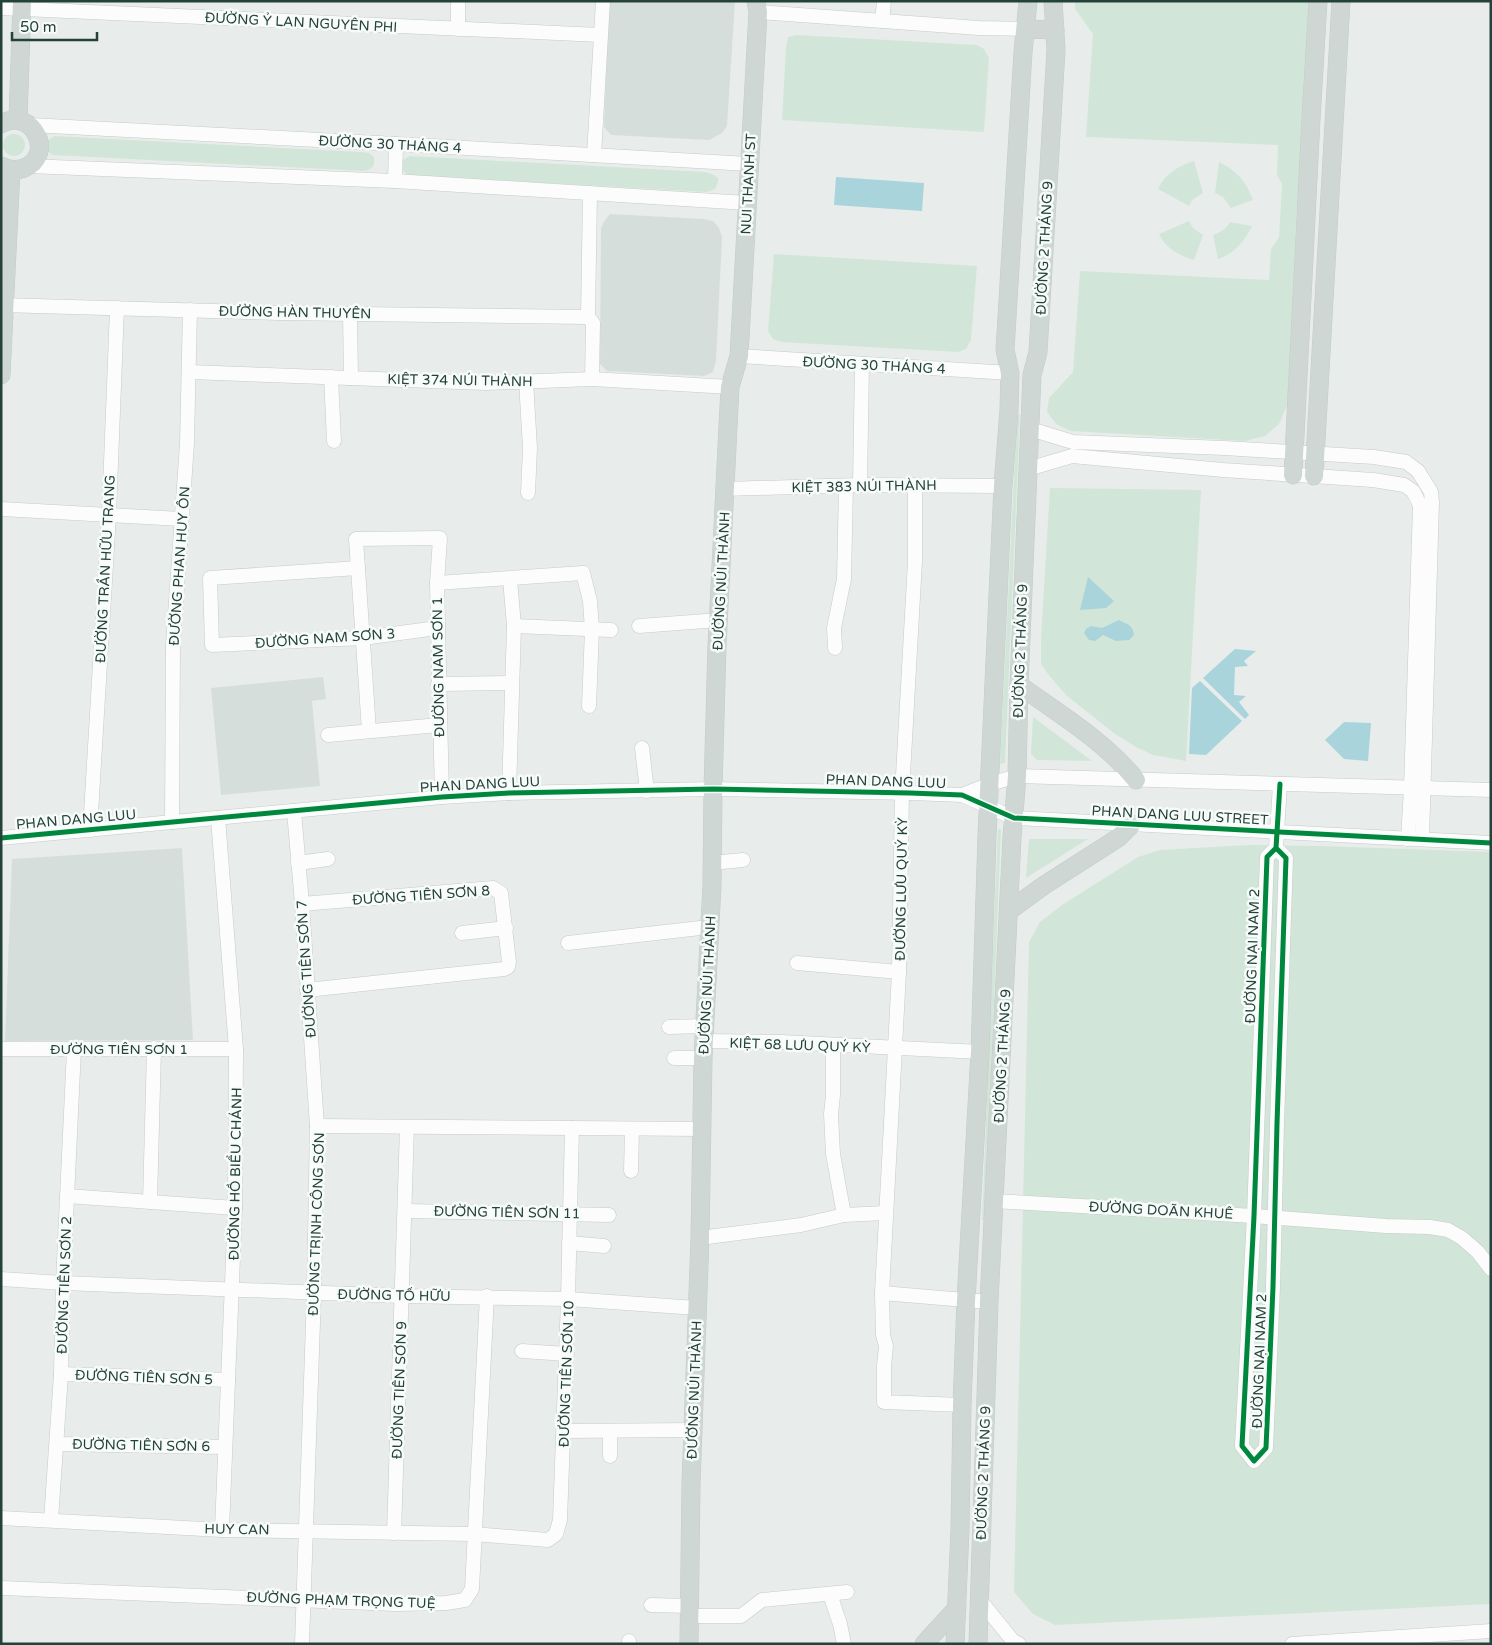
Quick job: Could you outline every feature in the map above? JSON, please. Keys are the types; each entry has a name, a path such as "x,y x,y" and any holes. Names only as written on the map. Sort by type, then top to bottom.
{"main road":[{"name":"ĐƯỜNG 2 THÁNG 9","path":"955,1644 966,1301 980,1052 988,806 1003,486 1009,410 1010,373 1005,350 1023,52 1028,1"},
{"name":"ĐƯỜNG 2 THÁNG 9","path":"978,1644 989,1302 1017,776 1032,375 1038,352 1056,50 1054,1"},
{"path":"1293,475 1318,1"},
{"path":"1314,476 1341,1"},
{"path":"1,375 3,305 14,168 37,156 40,143 35,130 16,123 22,5"},
{"name":"NUI THANH ST","path":"739,356 757,7"},
{"path":"1026,29 1055,30"},
{"path":"1311,119 1334,120"},
{"path":"1301,317 1324,318"},
{"name":"ĐƯỜNG NÚI THÀNH","path":"689,1644 704,1042 712,885 711,863 719,620 730,387 739,356"},
{"path":"1010,373 1032,375"},
{"path":"1019,685 1074,724 1122,763 1136,780"},
{"path":"1010,910 1118,838 1132,824"},
{"path":"924,1644 957,1608"}],"street":[{"path":"162,1 162,16"},
{"path":"458,1 458,29"},
{"path":"594,155 603,1"},
{"path":"882,21 884,1"},
{"name":"ĐƯỜNG Ỷ LAN NGUYÊN PHI","path":"1,8 22,5 162,16 600,35"},
{"path":"757,7 882,21 1026,29"},
{"name":"ĐƯỜNG 30 THÁNG 4","path":"16,123 749,164"},
{"path":"395,181 396,144"},
{"path":"14,168 395,181 747,203"},
{"path":"590,192 588,317 593,323 592,379"},
{"name":"ĐƯỜNG HÀN THUYÊN","path":"3,305 350,314 588,317"},
{"name":"ĐƯỜNG TRẦN HỮU TRANG","path":"90,830 109,514 118,308"},
{"name":"ĐƯỜNG PHAN HUY ÔN","path":"172,822 173,645 187,443 190,310"},
{"path":"350,314 351,378"},
{"name":"ĐƯỜNG 30 THÁNG 4","path":"739,356 1010,373"},
{"path":"860,485 862,364"},
{"name":"KIỆT 374 NÚI THÀNH","path":"189,372 486,383 592,379 730,387"},
{"path":"331,377 334,441"},
{"path":"526,381 530,448 528,493"},
{"path":"1030,429 1073,442 1224,448 1374,458 1406,462 1418,471 1431,492 1415,839"},
{"path":"1028,469 1072,456 1214,470 1373,480 1404,484 1413,491 1420,505 1418,788"},
{"name":"KIỆT 383 NÚI THÀNH","path":"725,490 860,485 1003,486"},
{"name":"ĐƯỜNG LƯU QUÝ KỲ","path":"884,1402 886,1346 883,1335 882,1293 900,972 902,793 915,561 915,485"},
{"path":"835,648 835,622 844,579 846,486"},
{"path":"1,509 181,518"},
{"name":"ĐƯỜNG NAM SƠN 1","path":"358,568 356,540 440,538 436,583 442,796"},
{"path":"358,568 369,731"},
{"name":"ĐƯỜNG NAM SƠN 3","path":"358,568 210,578 212,645 362,638 437,628"},
{"path":"436,583 583,573 590,600 592,629 589,706"},
{"path":"509,793 514,626 510,579"},
{"path":"639,626 719,620"},
{"path":"514,626 611,630"},
{"path":"438,684 512,683"},
{"path":"328,735 439,725"},
{"path":"642,748 647,791"},
{"path":"962,795 1017,776 1491,790"},
{"name":"ĐƯỜNG NẠI NAM 2","path":"1276,848 1286,858 1275,1217 1266,1448 1254,1461 1242,1446 1254,1216 1267,857 1276,848 1280,784"},
{"name":"PHAN DANG LUU","path":"1,838 442,796 509,793 713,789 962,795"},
{"name":"PHAN DANG LUU STREET","path":"962,795 1014,818 1491,843"},
{"name":"ĐƯỜNG TIÊN SƠN 7","path":"294,811 317,1126"},
{"name":"ĐƯỜNG HỒ BIỂU CHÁNH","path":"218,818 236,1049 235,1208 222,1530"},
{"path":"298,862 328,859"},
{"path":"711,863 743,860"},
{"name":"ĐƯỜNG TIÊN SƠN 8","path":"302,904 493,888 500,893 509,962 508,967 504,969 307,990"},
{"path":"568,943 709,927"},
{"path":"462,933 506,928"},
{"path":"797,964 900,972"},
{"path":"669,1027 704,1042"},
{"name":"KIỆT 68 LƯU QUÝ KỲ","path":"704,1042 753,1041 980,1052"},
{"path":"674,1058 704,1042"},
{"path":"833,1045 831,1114 833,1154 844,1215"},
{"path":"150,1202 154,1048"},
{"name":"ĐƯỜNG TIÊN SƠN 1","path":"1,1049 236,1049"},
{"name":"ĐƯỜNG TIÊN SƠN 2","path":"51,1520 58,1444 63,1283 74,1049"},
{"name":"ĐƯỜNG TRỊNH CÔNG SƠN","path":"302,1644 314,1293 317,1126 632,1130 702,1129"},
{"name":"ĐƯỜNG TIÊN SƠN 9","path":"394,1533 408,1127"},
{"name":"ĐƯỜNG TIÊN SƠN 10","path":"474,1534 548,1540 556,1534 560,1520 567,1354 572,1128"},
{"path":"631,1171 632,1130"},
{"path":"67,1196 235,1208"},
{"name":"ĐƯỜNG DOÃN KHUÊ","path":"994,1201 1275,1217 1386,1226 1430,1227 1448,1230 1462,1238 1491,1269"},
{"name":"ĐƯỜNG TIÊN SƠN 11","path":"406,1211 609,1215"},
{"path":"700,1238 801,1225 844,1215 885,1213"},
{"path":"570,1243 604,1246"},
{"name":"ĐƯỜNG TỐ HỮU","path":"1,1279 402,1296 568,1298 697,1308"},
{"path":"882,1293 989,1302"},
{"name":"ĐƯỜNG PHẠM TRỌNG TUỆ","path":"1,1588 395,1604 446,1603 465,1600 472,1589 486,1296"},
{"path":"522,1351 567,1354"},
{"name":"ĐƯỜNG TIÊN SƠN 5","path":"61,1374 228,1380"},
{"name":"ĐƯỜNG 2 THÁNG 9","path":"884,1402 962,1405"},
{"path":"564,1431 694,1430"},
{"path":"610,1431 610,1456"},
{"name":"ĐƯỜNG TIÊN SƠN 6","path":"58,1444 226,1447"},
{"name":"HUY CAN","path":"1,1518 222,1530 474,1534"},
{"path":"651,1605 741,1616 762,1600 847,1592"},
{"path":"830,1594 840,1624 844,1644"},
{"path":"979,1598 1014,1641 1019,1644"},
{"path":"1292,1644 1491,1632"}],"shaded area":[{"path":"609,1 735,1 727,126 722,133 709,140 611,135 604,127"},
{"path":"610,214 704,219 713,221 719,228 722,237 716,361 713,372 704,376 607,371 600,364 601,228"},
{"path":"323,677 326,699 312,701 320,786 221,795 211,688"},
{"path":"182,848 193,1040 5,1041 12,859"}],"green space":[{"path":"1075,1 1311,1 1296,222 1289,401 1279,424 1265,436 1245,441 1070,431 1056,424 1047,412 1049,398 1073,372 1080,271 1269,280 1271,249 1279,237 1282,184 1277,175 1278,145 1086,137 1093,34 1075,9"},
{"path":"797,35 977,45 984,49 989,58 984,132 782,120 786,47 788,37"},
{"path":"14,134 22,137 25,145 22,153 14,156 6,153 3,145 6,137"},
{"path":"54,136 361,152 369,153 374,157 374,163 371,169 363,171 53,155 47,151 46,146 47,141"},
{"path":"409,156 705,172 718,178 718,181 714,189 706,192 408,175 403,171 402,161"},
{"path":"1194,161 1203,193 1192,200 1189,206 1158,189 1164,179 1173,171"},
{"path":"1219,162 1240,177 1253,200 1231,208 1223,197 1215,193"},
{"path":"1189,221 1193,228 1203,235 1194,260 1174,251 1165,244 1159,234"},
{"path":"1230,222 1252,226 1238,246 1229,254 1218,259 1213,235 1227,227"},
{"path":"774,254 977,266 971,340 966,349 958,352 781,342 773,339 768,331"},
{"path":"1017,415 1020,415 1005,763 1000,764"},
{"path":"1050,488 1201,490 1186,761 1153,755 1115,734 1066,695 1041,664"},
{"path":"1033,717 1092,761 1037,760 1031,754"},
{"path":"998,829 1001,829 985,1220 982,1220"},
{"path":"1029,839 1088,839 1026,878"},
{"path":"1248,845 1491,852 1491,1604 1055,1625 1033,1614 1014,1592 1029,942 1040,922 1062,905 1138,857 1160,850"}],"water":[{"path":"836,177 924,183 922,211 834,205"},
{"path":"1088,577 1114,601 1106,608 1080,610"},
{"path":"1119,620 1129,625 1132,629 1134,635 1129,640 1116,641 1103,635 1095,641 1089,640 1084,633 1091,626 1102,628"},
{"path":"1235,649 1256,651 1244,661 1248,666 1235,667 1234,695 1246,696 1239,702 1249,715 1245,719 1203,678"},
{"path":"1200,681 1242,721 1206,755 1189,754 1192,688"},
{"path":"1344,722 1371,723 1368,761 1344,759 1325,740"}],"cycle path":[{"path":"1276,848 1286,858 1273,1287 1266,1448 1254,1461 1242,1446 1254,1216 1267,857 1276,848 1280,784"},
{"path":"1,838 442,797 509,793 713,789 962,795 1014,818 1491,843"}]}
